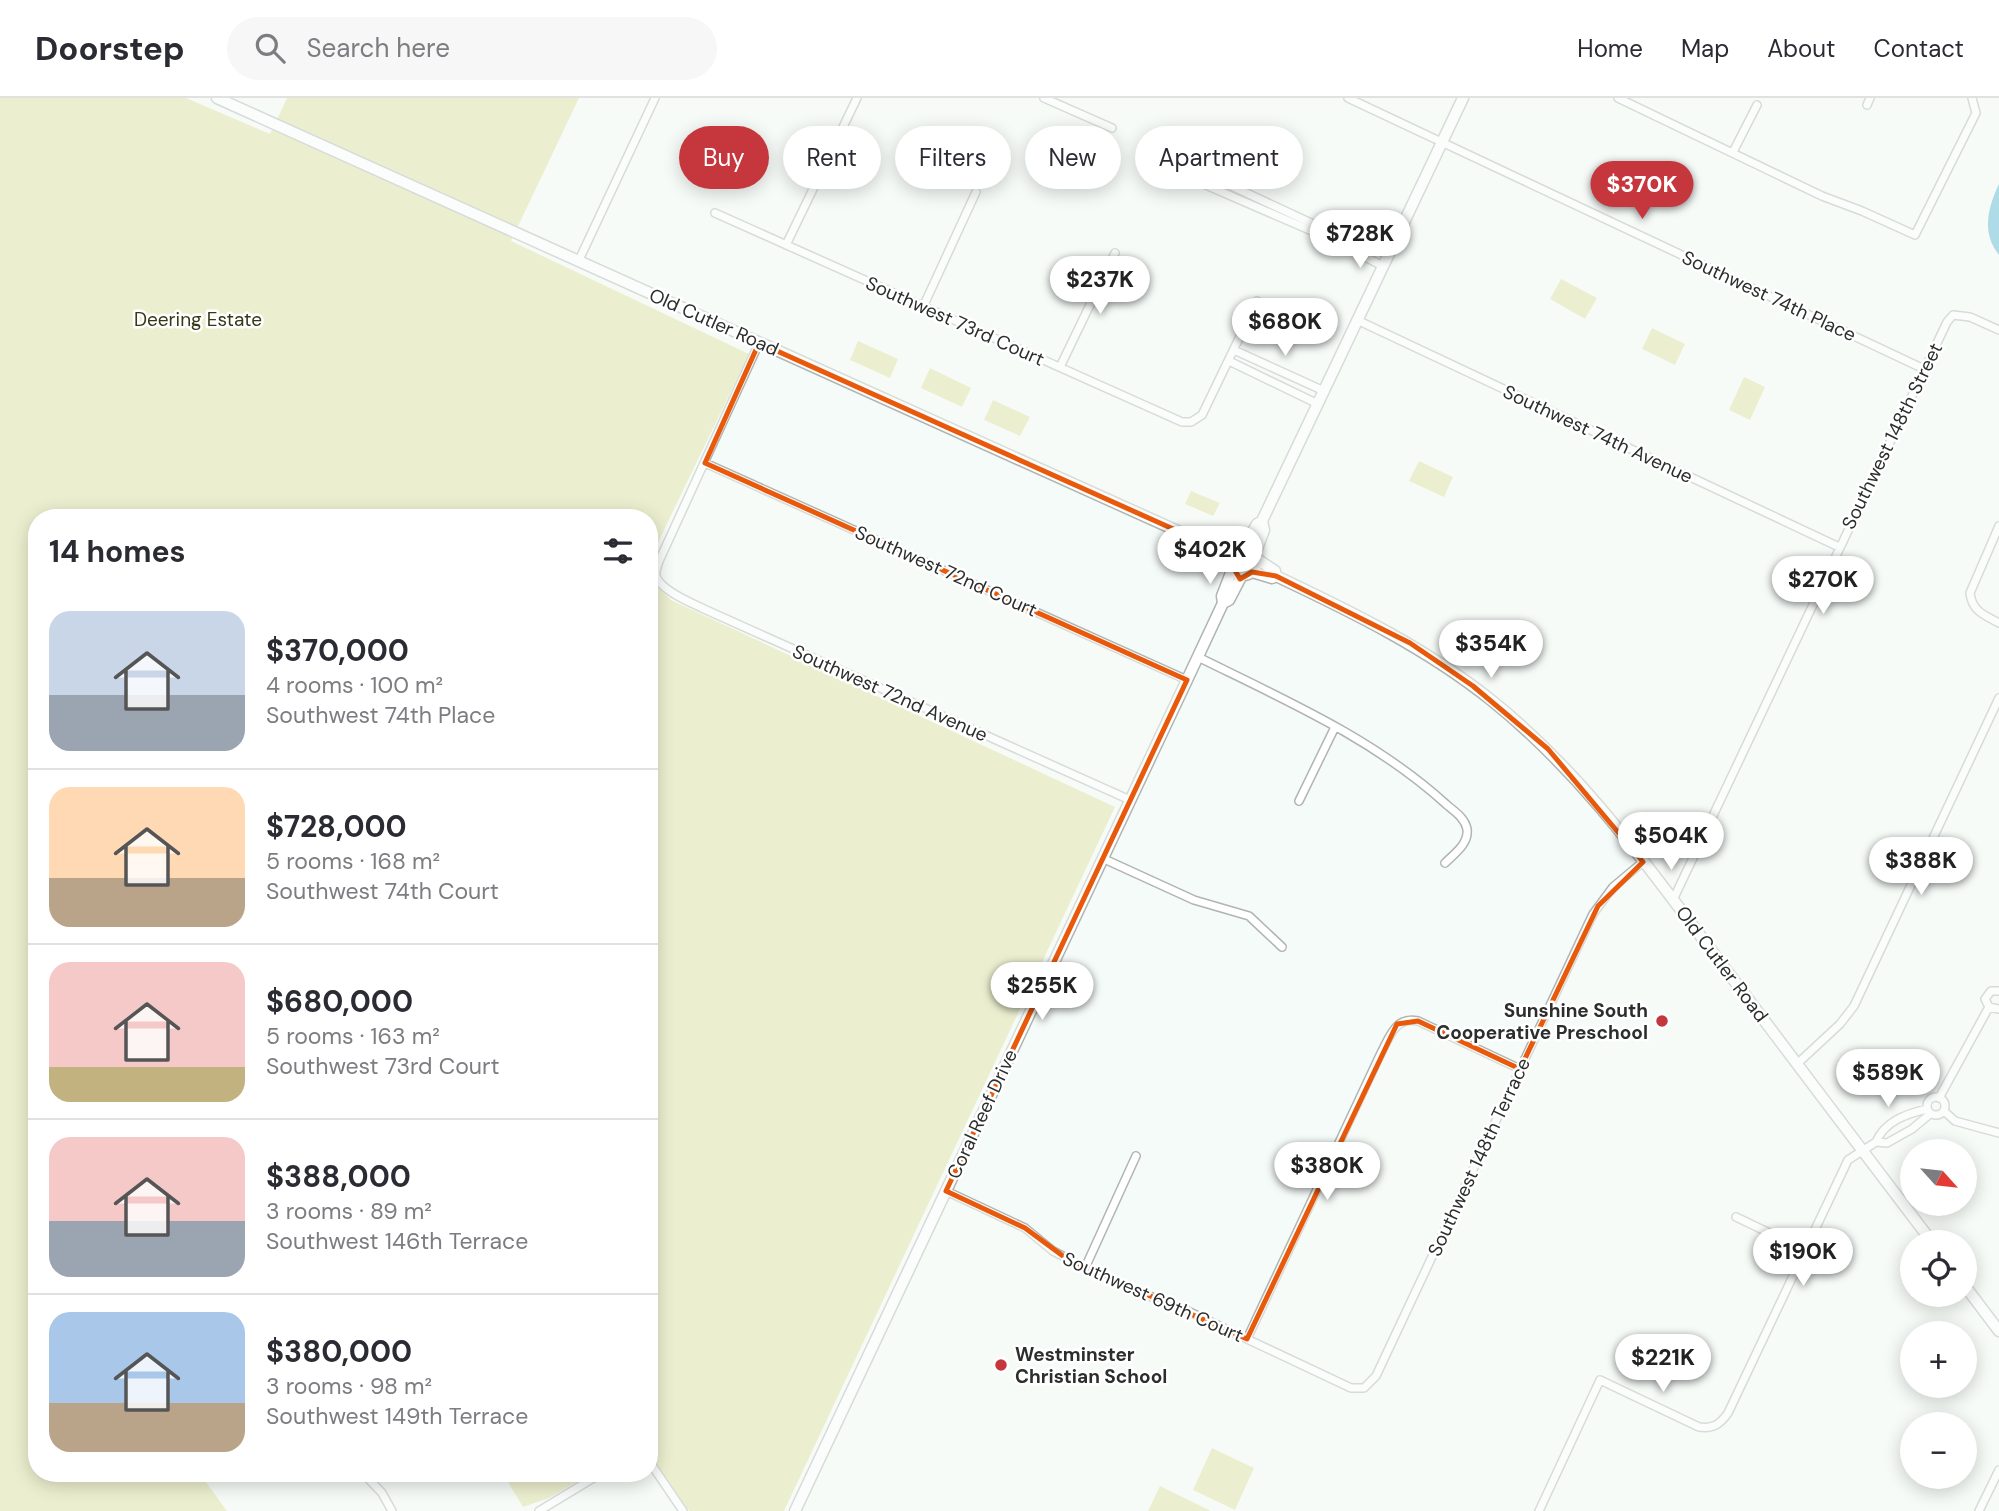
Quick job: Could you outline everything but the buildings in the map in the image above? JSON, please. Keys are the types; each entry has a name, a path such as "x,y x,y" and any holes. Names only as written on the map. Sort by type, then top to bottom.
{"main road":[{"name":"Old Cutler Road","path":"217,98 1211,546 1230,565 1247,574 1272,578 1276,576"},
{"path":"1230,565 1257,524 1262,521 1463,98"},
{"path":"1247,574 1257,566 1256,556 1264,530 1262,521"},
{"name":"Old Cutler Road","path":"1211,546 1240,548 1256,556 1275,572 1276,576 1387,631 1483,693 1572,773 1674,900 1923,1230"},
{"name":"Coral Reef Drive","path":"795,1511 1223,603 1222,596 1230,565"},
{"name":"Coral Reef Drive","path":"1223,603 1247,574"},
{"path":"1977,1302 1999,1331"}],"street":[{"path":"579,260 655,98"},
{"path":"786,245 857,98"},
{"path":"1044,98 1107,126"},
{"name":"Southwest 74th Place","path":"1348,98 1924,369"},
{"path":"1618,98 1822,196 1914,235 1976,113 1973,100"},
{"path":"1733,152 1757,105"},
{"path":"1224,189 1322,232 1383,266"},
{"path":"1228,189 1235,193"},
{"path":"923,307 976,192"},
{"name":"Southwest 73rd Court","path":"716,213 1179,422 1195,420 1204,412 1229,361"},
{"path":"1322,232 1388,254"},
{"path":"1060,367 1115,253"},
{"path":"1256,301 1229,361 1318,404"},
{"name":"Southwest 148th Street","path":"1674,900 1947,322 1953,316 1970,317 1999,330"},
{"name":"Southwest 74th Avenue","path":"1357,320 1839,547"},
{"path":"705,463 759,343"},
{"path":"1234,350 1324,391"},
{"name":"Southwest 72nd Avenue","path":"658,568 705,463"},
{"name":"Southwest 72nd Court","path":"705,463 1187,680"},
{"path":"1999,526 1971,588 1970,597 1978,612 1999,623"},
{"name":"Southwest 72nd Avenue","path":"658,579 671,591 696,605 1130,800"},
{"path":"1198,657 1264,688 1392,761 1463,820 1467,829 1465,842 1444,863"},
{"path":"1797,1064 1852,1010 1999,698"},
{"path":"1299,801 1335,727"},
{"path":"1102,858 1196,901 1249,916 1282,947"},
{"name":"Southwest 148th Terrace","path":"1366,1387 1376,1376 1595,910 1613,887 1643,862"},
{"path":"1999,991 1991,991 1986,995 1985,1002 1989,1007 1999,1009"},
{"path":"1939,1098 1989,1007"},
{"path":"1247,1339 1381,1053 1398,1024 1412,1020 1425,1023 1520,1069"},
{"path":"1539,1511 1600,1380 1699,1427 1716,1426 1728,1413 1848,1160 1876,1142 1881,1131 1905,1114 1929,1111 1939,1115 1944,1111 1945,1105 1939,1098"},
{"path":"1929,1111 1927,1103 1930,1099 1939,1098"},
{"path":"1876,1142 1886,1143 1912,1129 1929,1111"},
{"path":"1944,1111 1955,1121 1999,1133"},
{"path":"1085,1268 1136,1156"},
{"name":"Southwest 69th Court","path":"946,1191 1027,1230 1051,1250 1085,1268 1146,1296 1177,1306 1350,1388 1366,1387"},
{"path":"1737,1217 1805,1250"},
{"path":"1979,1511 1999,1470"},
{"path":"658,1474 683,1511"},
{"path":"372,1482 382,1493 391,1511"},
{"path":"540,1511 587,1482"}],"highlighted area":[{"path":"759,343 1211,546 1229,560 1240,579 1252,572 1276,576 1410,643 1473,686 1548,749 1643,862 1598,906 1520,1069 1418,1021 1397,1024 1247,1339 1067,1259 1025,1228 946,1191 1187,680 705,463"}],"green space":[{"name":"Deering Estate","path":"0,98 186,98 270,134 287,98 579,98 511,241 749,354 658,542 658,509 28,509 28,1482 206,1482 227,1511 0,1511"},
{"path":"1561,279 1597,298 1585,319 1550,299"},
{"path":"1652,328 1685,344 1675,365 1642,349"},
{"path":"858,341 898,359 890,378 850,360"},
{"path":"930,368 971,388 962,407 921,388"},
{"path":"1744,377 1765,387 1750,420 1729,410"},
{"path":"993,400 1030,417 1020,436 984,420"},
{"path":"1419,461 1453,477 1444,497 1409,481"},
{"path":"1191,491 1220,503 1213,516 1185,504"},
{"path":"658,587 671,600 1115,807 784,1511 689,1511 658,1467"},
{"path":"1212,1448 1254,1468 1235,1510 1193,1490"},
{"path":"508,1482 576,1482 549,1498 523,1507"},
{"path":"1160,1486 1211,1511 1148,1511"}],"water":[{"path":"1999,184 1999,255 1990,238 1988,220"}],"place":[{"name":"Sunshine South Cooperative Preschool","path":"1662,1021"},
{"name":"Westminster Christian School","path":"1001,1365"}]}
